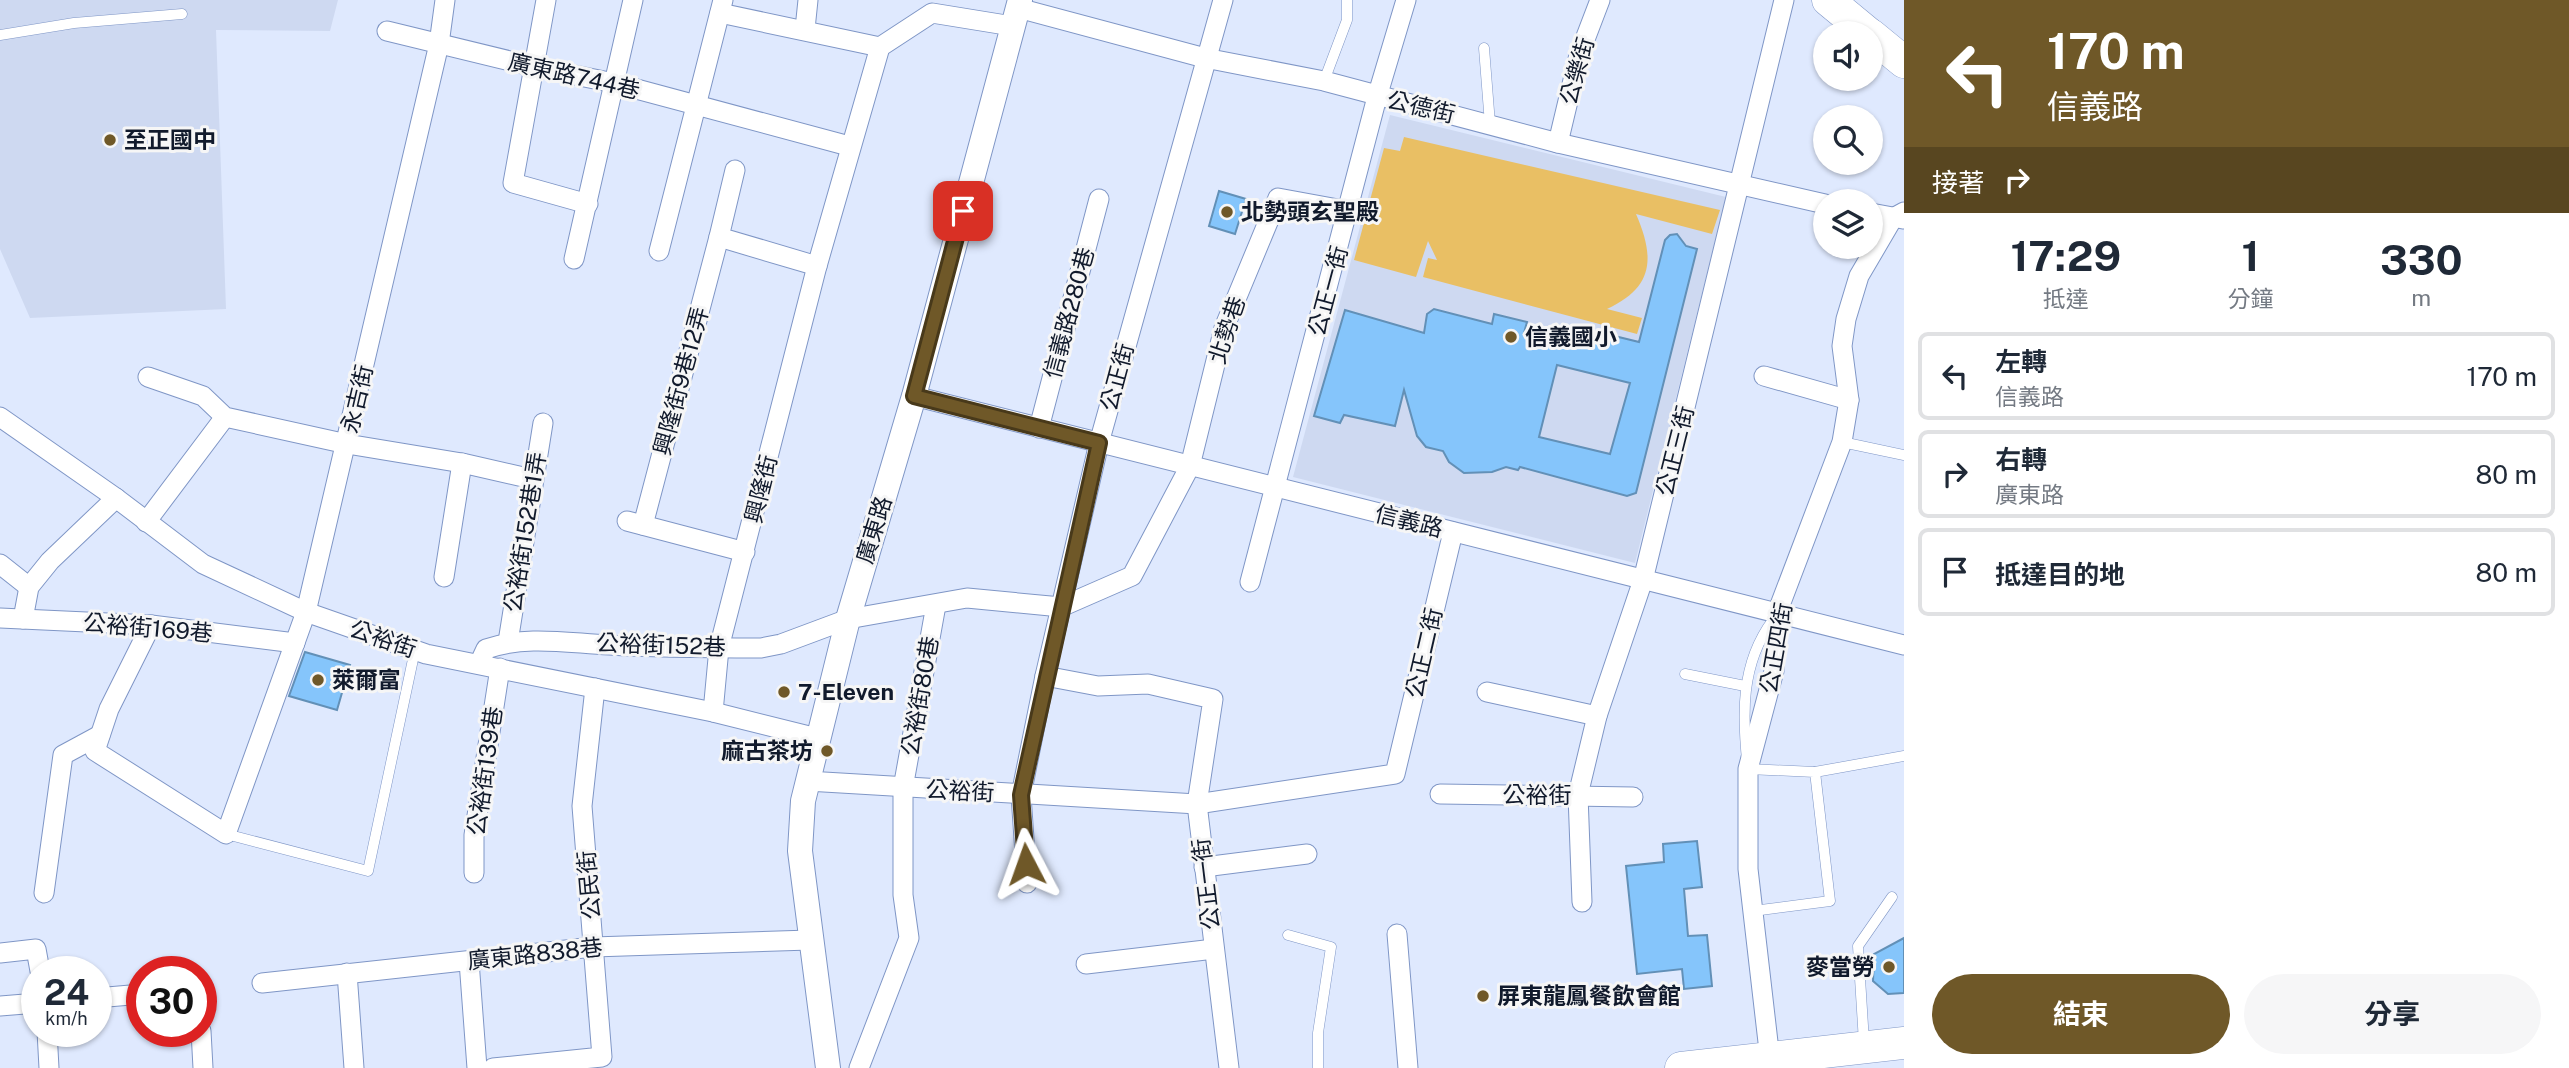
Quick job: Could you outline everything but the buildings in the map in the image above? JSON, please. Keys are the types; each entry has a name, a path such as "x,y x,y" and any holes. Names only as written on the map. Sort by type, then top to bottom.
{"main road":[{"path":"1828,0 1854,21"},
{"path":"1883,45 1904,62"},
{"path":"1681,1068 1770,1062 1904,1043"}],"street":[{"path":"439,44 445,0"},
{"path":"546,0 513,183 588,204"},
{"path":"574,259 632,0"},
{"path":"805,29 808,0"},
{"name":"公正街","path":"1027,883 1021,795 1045,676 1099,443 1223,0"},
{"name":"公正一街","path":"1250,582 1377,97 1406,0"},
{"name":"公樂街","path":"1558,143 1579,55 1600,0"},
{"name":"公正三街","path":"1582,902 1578,795 1597,716 1643,580 1741,186 1784,0"},
{"path":"659,251 722,7 880,47"},
{"path":"719,237 817,266 849,146 880,47 932,13 1017,11"},
{"name":"公德街","path":"1017,11 1205,58 1324,81 1558,143 1813,201"},
{"name":"廣東路","path":"828,1068 810,940 800,831 807,781 848,619 914,396 1017,11"},
{"name":"廣東路744巷","path":"387,31 614,83 849,146"},
{"name":"永吉街","path":"226,834 306,612 439,44"},
{"name":"興隆街9巷12弄","path":"735,170 719,237 635,524 745,552"},
{"name":"北勢巷","path":"1061,607 1132,576 1189,466 1224,328 1278,198 1349,211"},
{"name":"信義路280巷","path":"1039,428 1099,199"},
{"name":"公正四街","path":"1770,1062 1753,911 1746,803 1748,768 1774,671 1777,613 1842,442 1849,400 1842,346 1846,319 1859,276 1900,216"},
{"name":"興隆街","path":"713,712 719,648 817,266"},
{"path":"1763,376 1849,400"},
{"path":"148,377 203,396 225,417 347,444 462,463 532,479"},
{"name":"信義路","path":"914,396 1904,645"},
{"name":"公裕街","path":"0,417 116,498 203,564 306,612 415,650 713,712 817,738"},
{"path":"146,522 225,417"},
{"name":"公裕街152巷1弄","path":"508,642 543,423"},
{"path":"444,577 462,463"},
{"path":"23,619 29,587 50,561 116,498"},
{"name":"公正二街","path":"1395,774 1453,532"},
{"path":"0,564 29,587"},
{"name":"公裕街152巷","path":"508,642 557,640 607,645 761,648 781,644 848,619 967,598 1061,607"},
{"name":"公裕街80巷","path":"859,1068 909,938 903,895 903,788 936,605"},
{"name":"公裕街169巷","path":"0,618 152,625 295,643"},
{"path":"152,625 95,751 226,834"},
{"path":"479,664 486,649 508,642"},
{"name":"公裕街139巷","path":"474,873 474,835 500,668"},
{"name":"公正一街","path":"1045,676 1098,686 1148,684 1213,699 1196,804 1229,1068"},
{"name":"公民街","path":"493,1068 603,1057 582,806 595,688"},
{"path":"1488,692 1597,716"},
{"path":"44,893 63,755 100,735"},
{"name":"公裕街","path":"807,781 1196,804 1395,774"},
{"name":"公裕街","path":"1440,794 1633,797"},
{"path":"1204,867 1307,854"},
{"path":"1396,934 1408,1068"},
{"name":"廣東路838巷","path":"262,983 593,947 810,940"},
{"path":"0,953 36,949 37,956"},
{"path":"1086,964 1214,950"},
{"path":"469,961 477,1068"},
{"path":"347,974 354,1068"},
{"path":"0,1006 21,1004"},
{"path":"48,1047 49,1068"},
{"path":"202,1047 203,1068"}],"lane":[{"path":"1324,81 1347,20 1347,0"},
{"path":"0,35 74,23 182,15"},
{"path":"1484,48 1490,124"},
{"path":"1842,442 1904,455"},
{"path":"1777,613 1761,635 1745,686 1743,723 1748,768 1815,772 1904,756"},
{"path":"226,834 368,872 415,650"},
{"path":"1685,674 1745,686"},
{"path":"1753,911 1830,901 1815,772"},
{"path":"1864,1047 1858,946 1892,897"},
{"path":"1288,935 1331,947 1318,1033 1318,1068"}],"shaded area":[{"name":"至正國中","path":"0,0 338,0 330,31 216,30 226,309 30,318 0,249"},
{"name":"信義國小","path":"1390,115 1726,197 1635,563 1293,477"},
{"path":"1404,137 1720,210 1712,234 1636,214 1646,244 1646,270 1634,291 1607,309 1642,318 1637,334 1423,277 1428,258 1437,260 1428,241 1416,277 1354,260 1384,148 1400,151"}],"place":[{"name":"至正國中","path":"110,140"},
{"name":"北勢頭玄聖殿","path":"1227,212"},
{"name":"信義國小","path":"1511,337"},
{"name":"萊爾富","path":"318,680"},
{"name":"7-Eleven","path":"784,692"},
{"name":"麻古茶坊","path":"827,751"},
{"name":"麥當勞","path":"1889,967"},
{"name":"屏東龍鳳餐飲會館","path":"1483,996"}],"route":[{"path":"963,211 914,396 1099,443 1045,676 1021,795 1026,864"}]}
